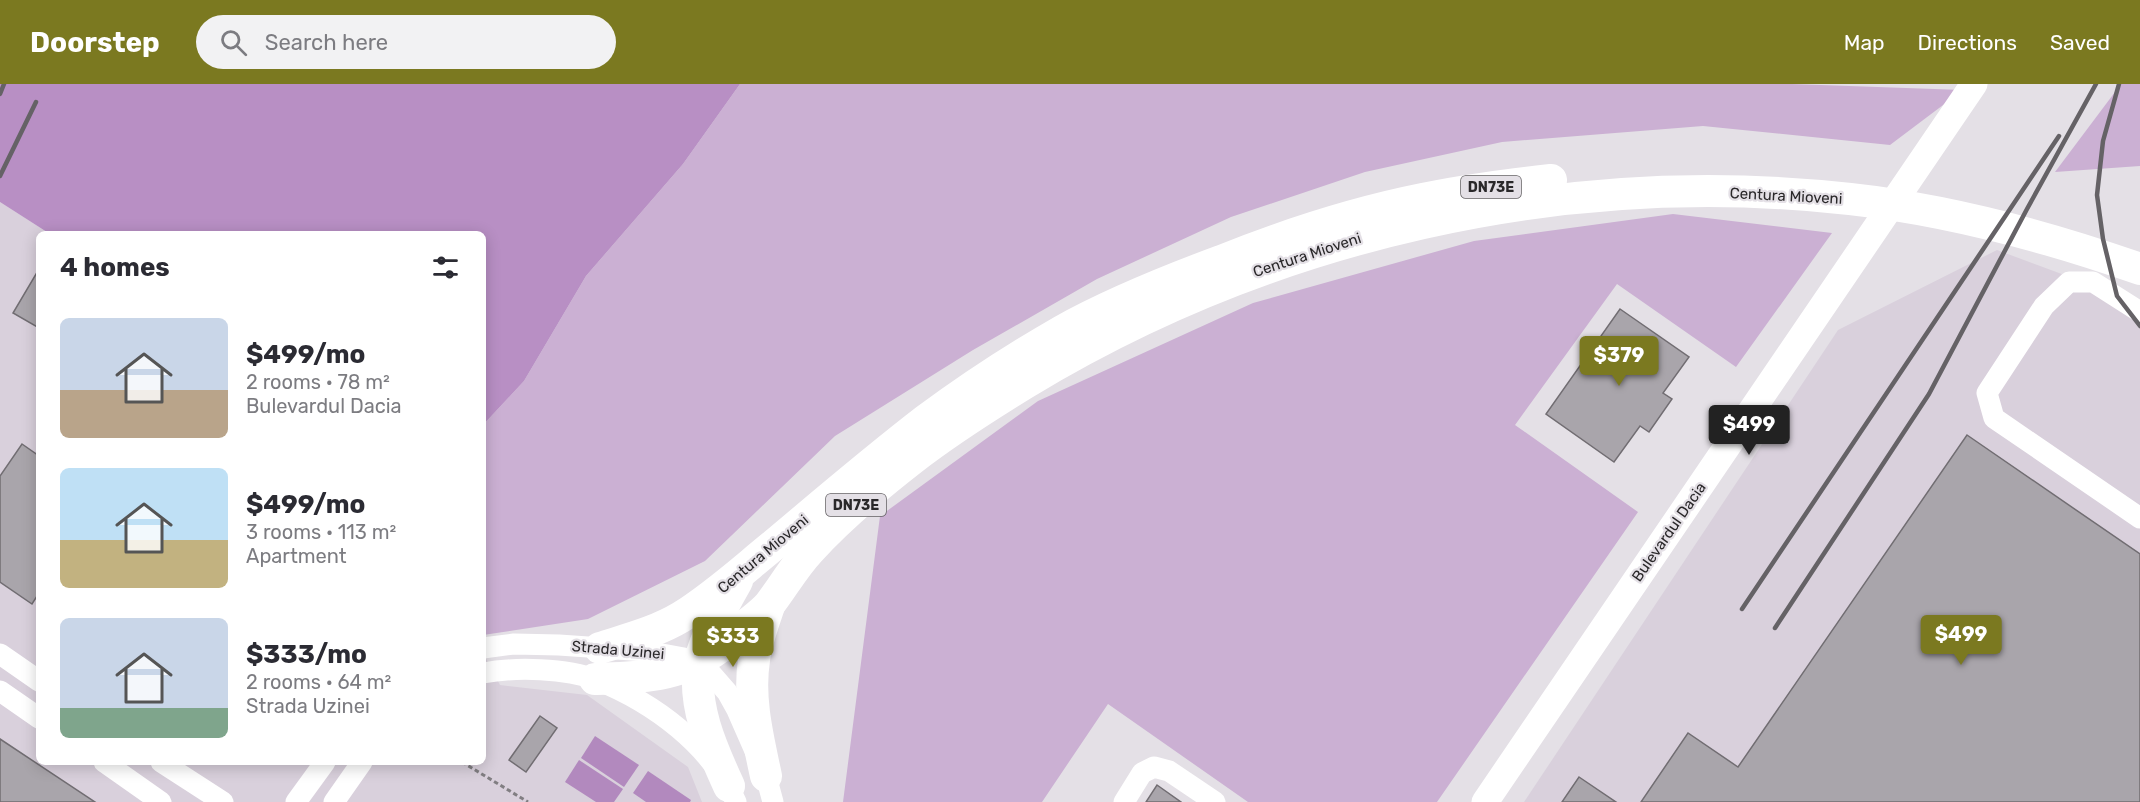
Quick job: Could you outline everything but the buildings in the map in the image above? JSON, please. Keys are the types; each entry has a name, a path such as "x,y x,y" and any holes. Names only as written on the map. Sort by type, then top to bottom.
{"highway":[{"name":"Centura Mioveni","path":"595,679 649,675 668,671 700,661 736,635 768,606 809,551 853,508 928,418 1005,366 1064,330 1172,279 1296,233 1358,214 1422,199 1485,188 1622,173 1703,171 1780,173 1932,191 1991,202 2058,219 2140,245"},
{"name":"Centura Mioveni","path":"600,648 656,630 681,617 900,454 958,426 1063,360 1134,323 1221,284 1323,248 1373,234 1538,202 1612,195 1681,192 1798,195 1853,199 1980,221 2031,234 2140,268"},
{"name":"DN73E","path":"732,794 705,727 698,688 700,661 721,610 740,574"},
{"name":"DN73E","path":"768,606 754,660 752,682 753,705 770,789"}],"main road":[{"name":"Bulevardul Dacia","path":"1485,802 1974,84"}],"street":[{"path":"2140,312 2093,282 2069,282 2044,306 1987,393 1994,417 2140,518"},
{"name":"Strada Uzinei","path":"486,648 514,644 600,648 646,651 700,661"},
{"path":"0,654 36,672"},
{"path":"700,661 727,692 770,789"},
{"name":"Strada Uzinei","path":"486,673 505,670 534,670 567,673 595,679 633,698 694,741 732,794"},
{"path":"0,691 36,716"},
{"path":"108,765 161,802"},
{"path":"166,765 223,802"},
{"path":"296,802 323,765"},
{"path":"334,802 360,765"},
{"path":"1124,802 1143,772 1154,767 1169,771 1215,802"}],"path":[{"path":"467,765 528,802"}],"shaded area":[{"path":"0,84 740,84 683,164 586,276 524,381 486,422 486,231 45,231 0,202"},
{"path":"740,84 1792,84 1963,90 1890,145 1703,126 1502,142 1365,172 1231,217 1097,279 973,350 835,436 705,561 588,619 486,635 486,422 524,381 586,276 683,164"},
{"path":"2121,84 2140,84 2140,166 2055,172"},
{"path":"0,202 45,231 36,231 36,765 486,765 486,659 500,685 587,695 688,767 702,802 0,802"},
{"path":"1673,214 1832,233 1736,367 1617,284 1515,425 1638,512 1437,802 1248,802 1108,704 1042,802 843,802 880,516 1038,401 1253,303 1474,241"},
{"path":"1997,250 2140,303 2140,802 1524,802 1838,330"},
{"path":"595,736 639,765 624,787 581,758"},
{"path":"579,760 623,789 614,802 596,802 565,782"},
{"path":"648,771 691,800 690,802 646,802 633,793"}],"railway":[{"path":"0,94 4,84"},
{"path":"1775,628 1929,394 2096,84"},
{"path":"2119,84 2103,141 2097,195 2103,239 2117,296 2140,326"},
{"path":"0,176 36,102"},
{"path":"1742,609 2059,136"}]}
